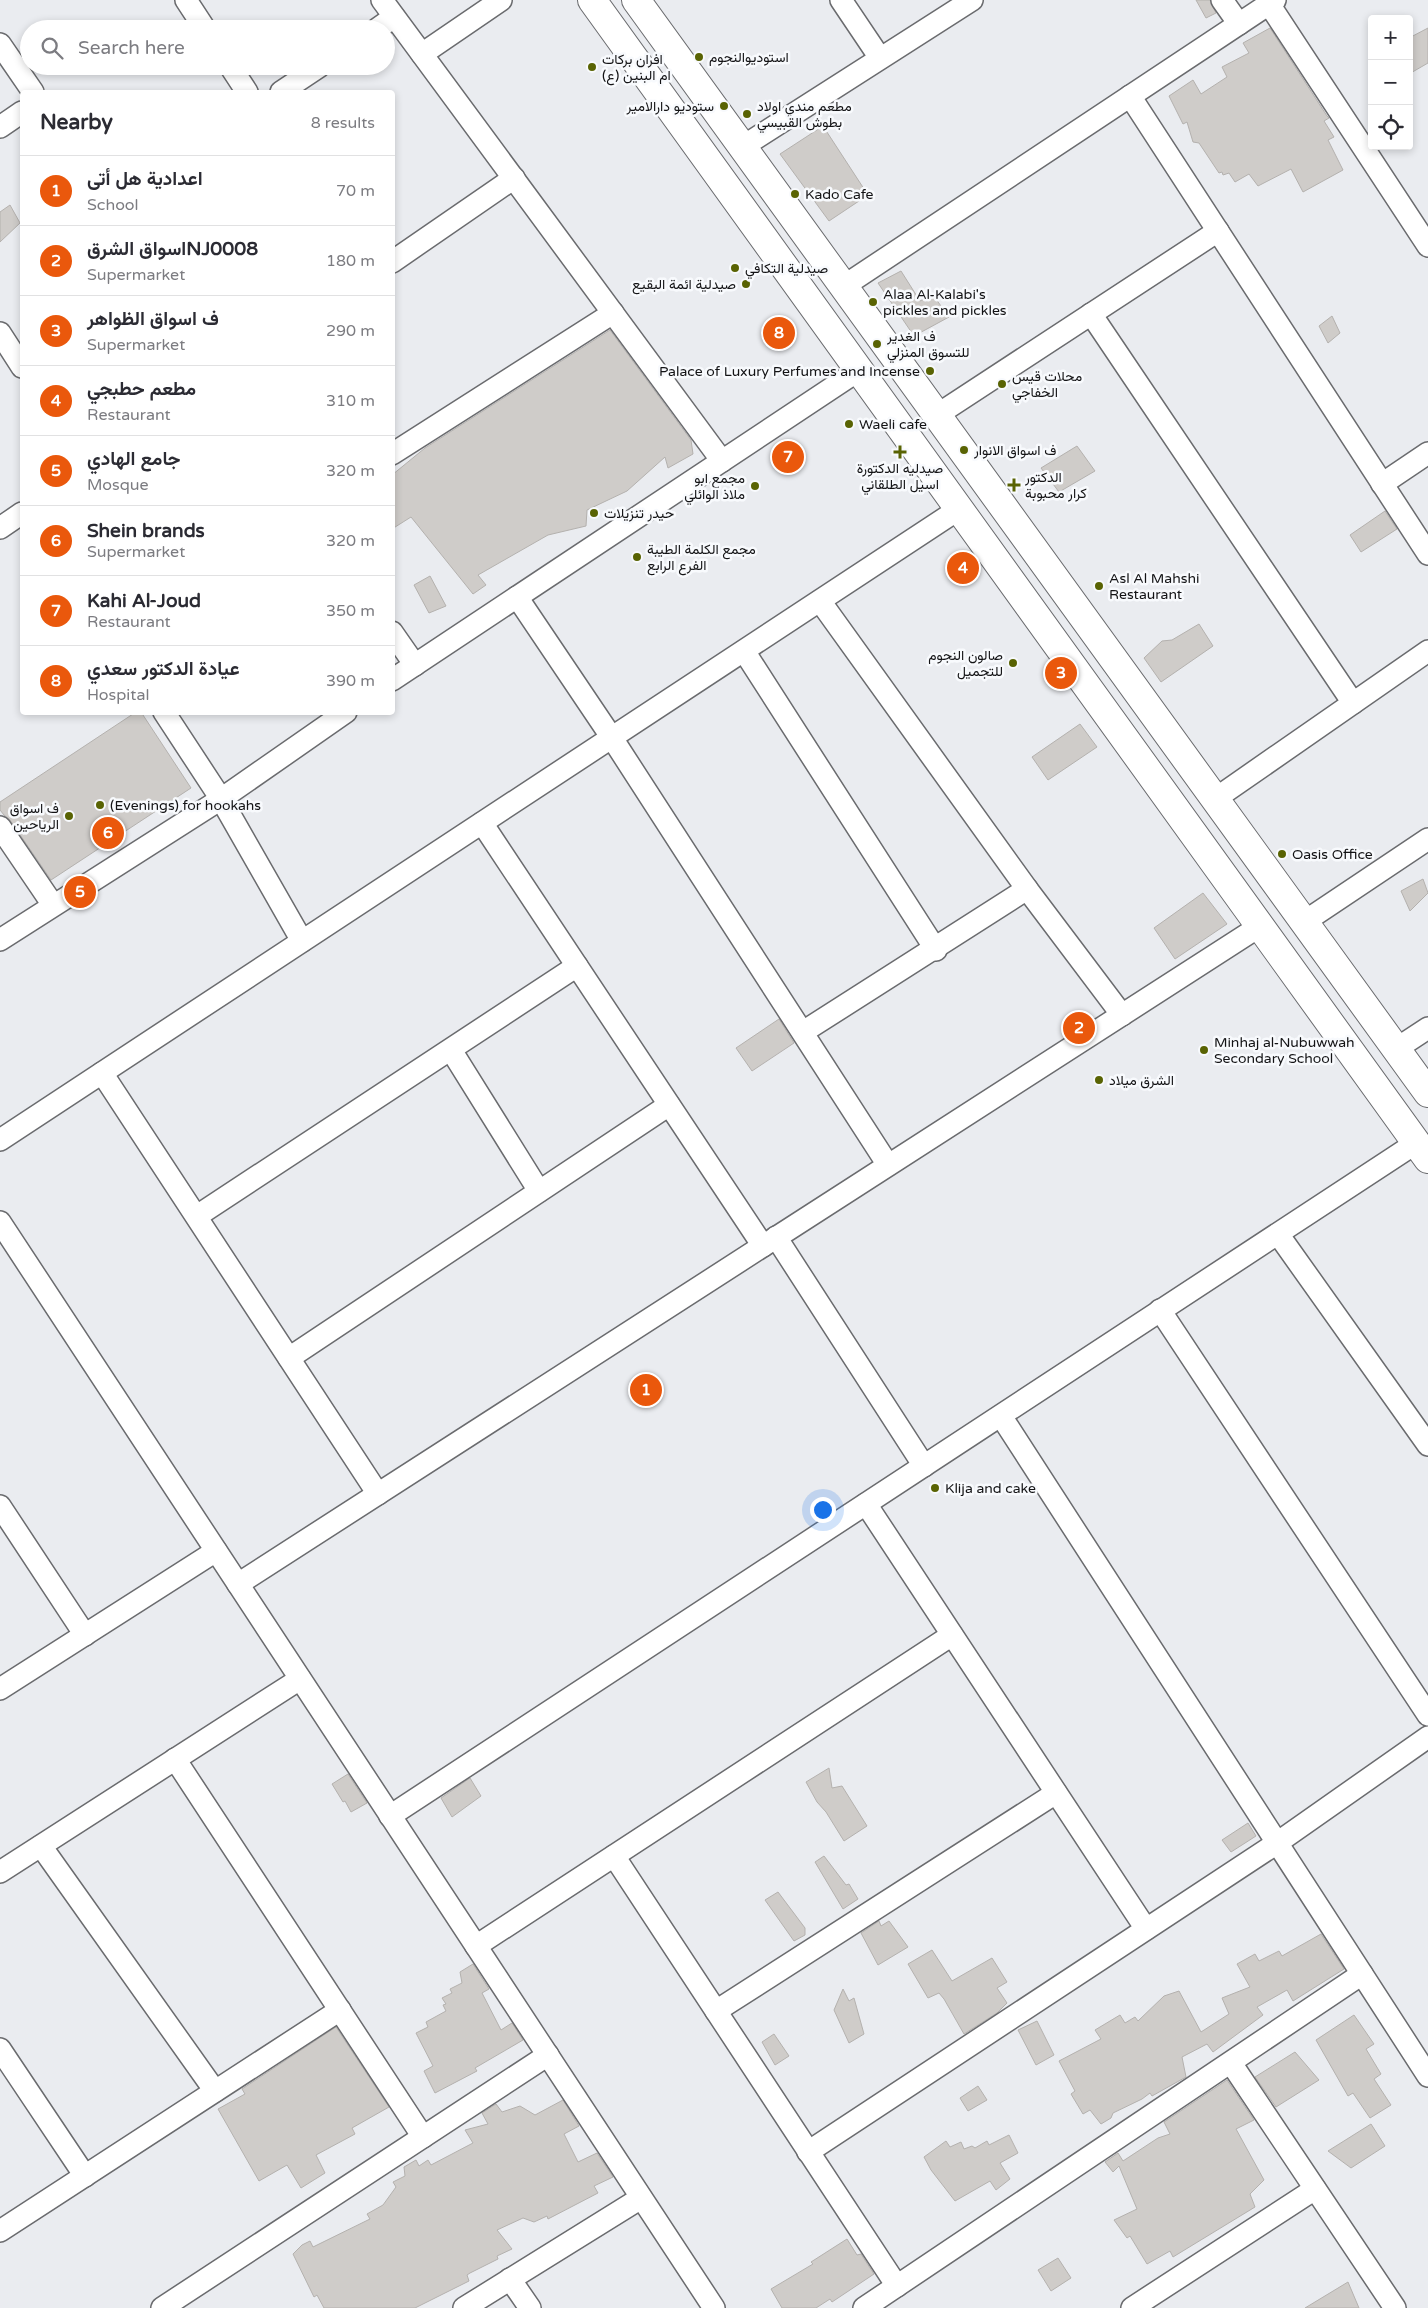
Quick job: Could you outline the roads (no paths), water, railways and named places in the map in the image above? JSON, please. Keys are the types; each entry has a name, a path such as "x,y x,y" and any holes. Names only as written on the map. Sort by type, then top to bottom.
{"street":[{"path":"186,0 199,20"},
{"path":"382,0 385,20"},
{"path":"422,54 502,0"},
{"path":"390,1816 1160,1310 1278,1234 1422,1151 592,0"},
{"path":"636,0 1428,1093"},
{"path":"841,0 880,58"},
{"path":"742,147 972,0"},
{"path":"1222,0 1239,24"},
{"path":"844,286 1272,2 1428,246"},
{"path":"395,31 422,54 722,461"},
{"path":"0,44 20,73"},
{"path":"21,75 32,90"},
{"path":"236,75 246,90"},
{"path":"284,90 306,75"},
{"path":"1130,96 1428,554"},
{"path":"0,127 20,113"},
{"path":"395,260 514,178"},
{"path":"937,415 1218,232"},
{"path":"395,452 613,313"},
{"path":"1091,314 1353,704"},
{"path":"0,333 20,364"},
{"path":"395,678 859,370"},
{"path":"1382,484 1428,454"},
{"path":"0,1140 959,510"},
{"path":"0,528 20,514"},
{"path":"517,597 612,738 888,1166"},
{"path":"820,601 1027,890 1122,1015"},
{"path":"1055,642 1063,645 1073,644 1081,639 1086,631 1086,622"},
{"path":"395,636 415,665"},
{"path":"744,651 936,950"},
{"path":"1215,799 1428,651"},
{"path":"1106,713 1106,704 1110,696 1116,691 1124,688 1137,692"},
{"path":"166,715 221,798 302,941"},
{"path":"0,940 221,798 342,715"},
{"path":"482,823 669,1104 770,1242 924,1466"},
{"path":"0,827 53,905"},
{"path":"1304,922 1428,839"},
{"path":"803,1032 936,950 1027,890"},
{"path":"238,1584 1260,926"},
{"path":"196,1216 577,966"},
{"path":"1396,1049 1428,1028"},
{"path":"450,1050 539,1191"},
{"path":"102,1072 378,1494"},
{"path":"289,1358 669,1104"},
{"path":"0,1222 714,2308"},
{"path":"1278,1234 1428,1445"},
{"path":"1160,1310 1428,1714"},
{"path":"1001,1416 1428,2076"},
{"path":"866,1504 1146,1929"},
{"path":"0,1506 85,1635"},
{"path":"0,1689 216,1551"},
{"path":"476,1946 952,1635"},
{"path":"0,1872 300,1679"},
{"path":"808,2152 1277,1843 1428,1737"},
{"path":"175,1759 423,2137"},
{"path":"716,2011 1056,1793"},
{"path":"41,1846 215,2091"},
{"path":"614,1856 897,2286"},
{"path":"864,2308 1362,1974"},
{"path":"0,2231 340,2010"},
{"path":"0,2049 85,2176"},
{"path":"162,2308 548,2055"},
{"path":"1231,2063 1395,2308"},
{"path":"1132,2308 1315,2189"},
{"path":"464,2308 641,2198"},
{"path":"510,2279 530,2308"}],"place":[{"name":"استوديوالنجوم","path":"699,57"},
{"name":"افران بركات ام البنين (ع)","path":"592,67"},
{"name":"ستوديو دارالامير","path":"724,106"},
{"name":"مطعم مندي اولاد بطوش القبيسي","path":"747,114"},
{"name":"Kado Cafe","path":"795,194"},
{"name":"صيدلية التكافي","path":"735,268"},
{"name":"صيدلية ائمة البقيع","path":"746,284"},
{"name":"Alaa Al-Kalabi's pickles and pickles","path":"873,302"},
{"name":"عيادة الدكتور سعدي","path":"779,333"},
{"name":"ف الغدير للتسوق المنزلي","path":"877,344"},
{"name":"Palace of Luxury Perfumes and Incense","path":"930,371"},
{"name":"محلات قيس الخفاجي","path":"1002,384"},
{"name":"Waeli cafe","path":"849,424"},
{"name":"ف اسواق الانوار","path":"964,450"},
{"name":"صيدليه الدكتورة اسيل الطلقاني","path":"900,452"},
{"name":"Kahi Al-Joud","path":"788,457"},
{"name":"الدكتور كرار محبوبة","path":"1014,485"},
{"name":"مجمع ابو ملاذ الوائلي","path":"755,486"},
{"name":"حيدر تنزيلات","path":"594,513"},
{"name":"مجمع الكلمة الطيبة الفرع الرابع","path":"637,557"},
{"name":"مطعم حطبجي","path":"963,568"},
{"name":"Asl Al Mahshi Restaurant","path":"1099,586"},
{"name":"صالون النجوم للتجميل","path":"1013,663"},
{"name":"ف اسواق الظواهر","path":"1061,673"},
{"name":"(Evenings) for hookahs","path":"100,805"},
{"name":"ف اسواق الرياحين","path":"69,816"},
{"name":"Shein brands","path":"108,833"},
{"name":"Oasis Office","path":"1282,854"},
{"name":"جامع الهادي","path":"80,892"},
{"name":"اسواق الشرقNJ0008","path":"1079,1028"},
{"name":"Minhaj al-Nubuwwah Secondary School","path":"1204,1050"},
{"name":"الشرق ميلاد","path":"1099,1080"},
{"name":"اعدادية هل أتى","path":"646,1390"},
{"name":"Klija and cake","path":"935,1488"}]}
